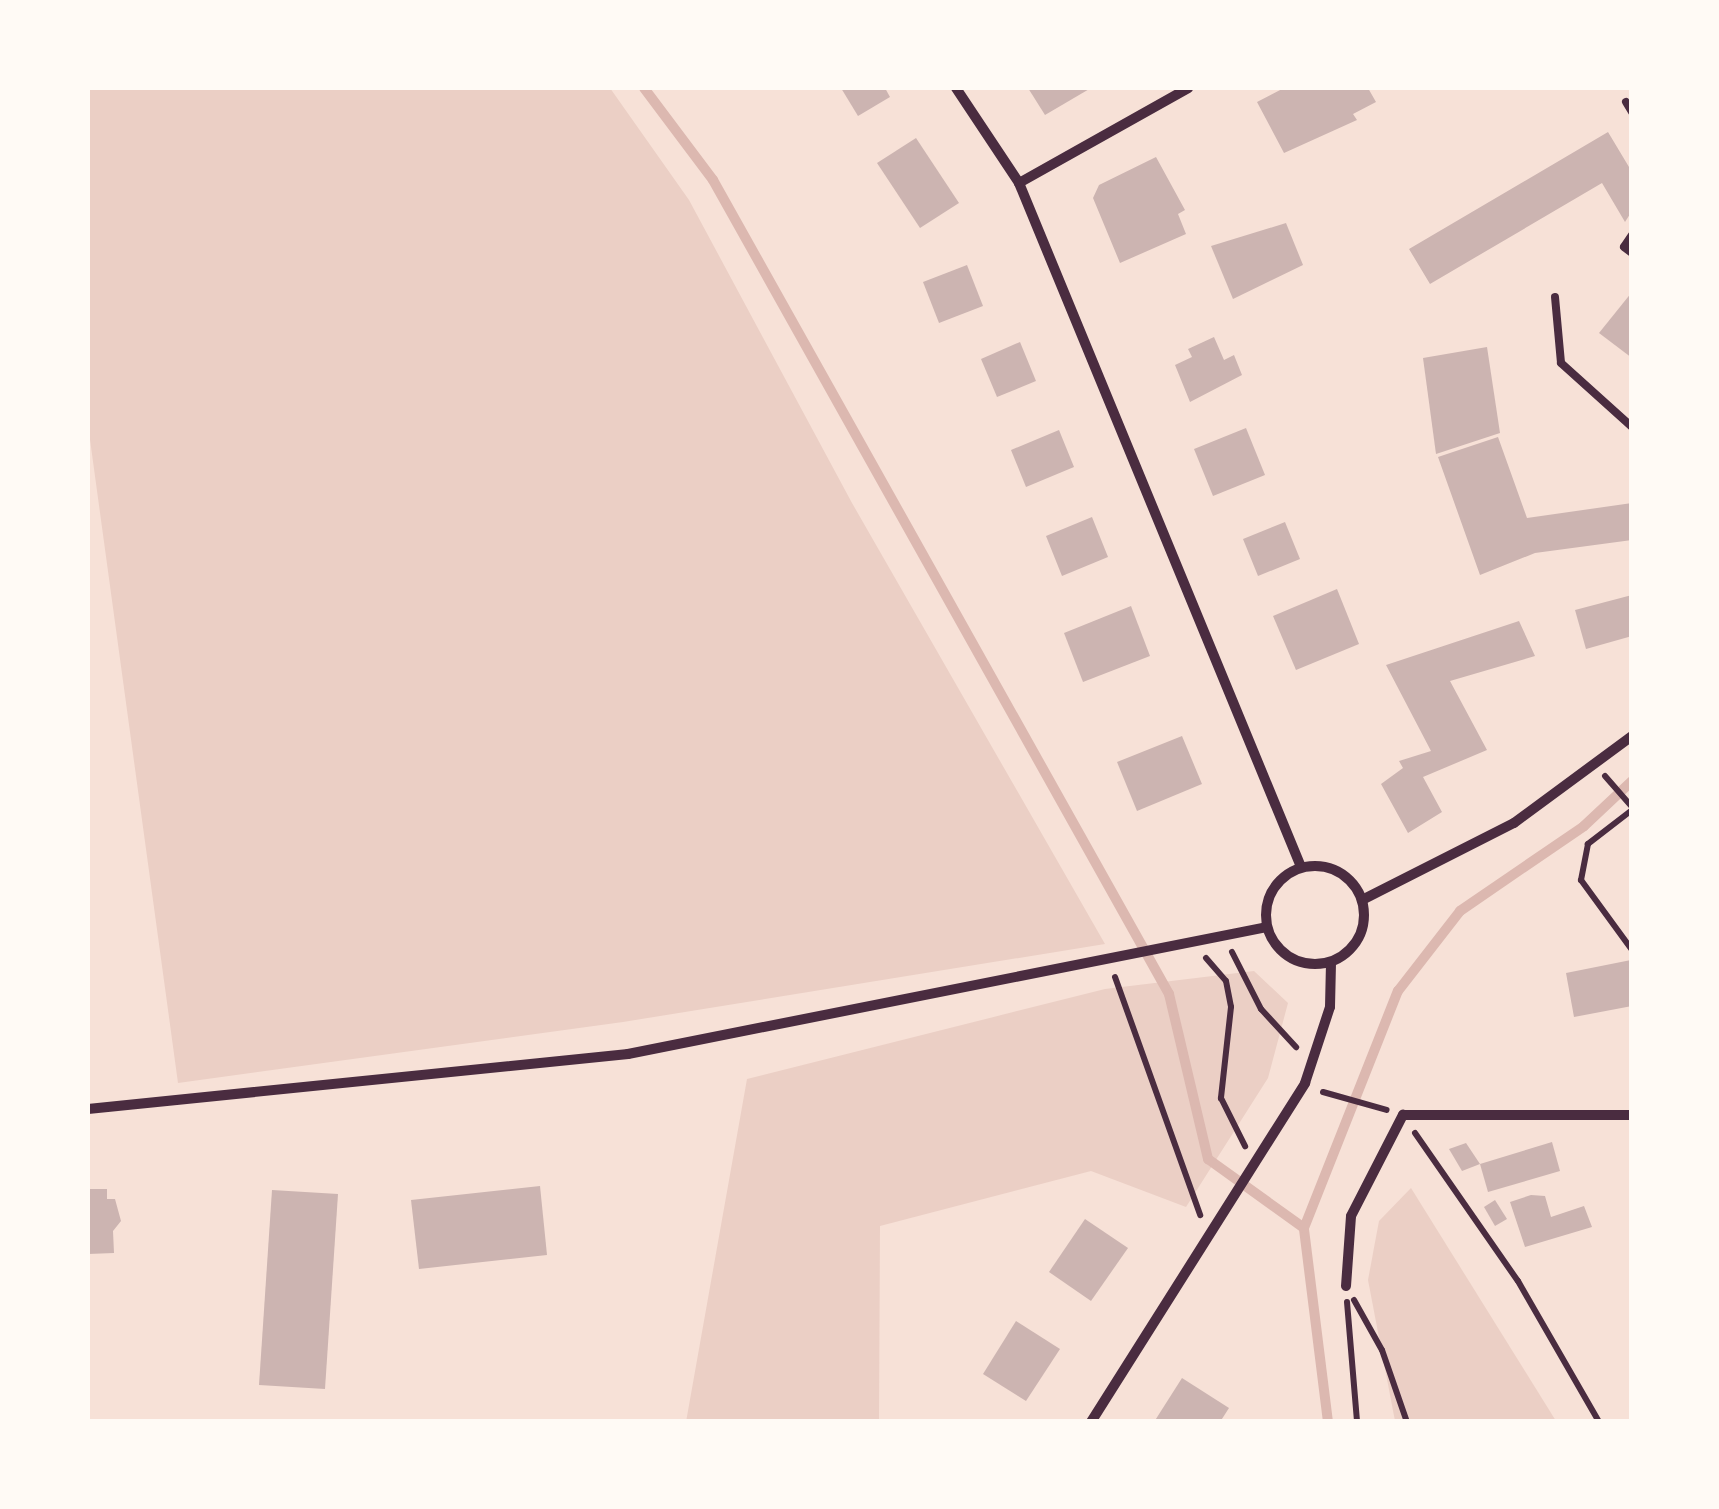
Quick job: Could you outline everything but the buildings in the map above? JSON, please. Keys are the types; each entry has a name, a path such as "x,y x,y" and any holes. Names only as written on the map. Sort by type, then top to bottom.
{"street":[{"path":"956,88 1018,183 1301,867"},
{"path":"1018,183 1188,88"},
{"path":"1362,900 1514,822 1632,736"},
{"path":"1091,1422 1255,1170 1305,1083 1330,1007 1331,962 1362,930 1362,900 1345,876 1301,867 1272,890 1267,928 1273,942 1299,962 1331,962"},
{"path":"88,1109 628,1054 1267,928"},
{"path":"1346,1286 1351,1216 1403,1115 1632,1116"}],"lane":[{"path":"1626,102 1632,112"},
{"path":"1632,235 1624,247 1632,253"},
{"path":"1555,296 1561,363 1632,427"}],"path":[{"path":"1608,781 1631,808 1588,844 1581,880 1632,950"},
{"path":"1218,937 1244,964 1261,1009 1294,1040 1305,1083"},
{"path":"1189,943 1226,981 1231,1007 1221,1098 1255,1170"},
{"path":"1109,962 1210,1239"},
{"path":"1334,1097 1370,1105"},
{"path":"1403,1115 1518,1281 1600,1422"},
{"path":"1346,1286 1357,1422"},
{"path":"1346,1286 1382,1350 1407,1422"}],"shaded area":[{"path":"88,88 610,88 689,200 852,503 1105,944 623,1022 178,1083 88,425"},
{"path":"1254,971 1288,1003 1268,1078 1186,1207 1091,1171 880,1226 879,1421 686,1422 747,1079 1105,989"},
{"path":"1411,1188 1556,1421 1395,1421 1368,1280 1379,1221"}],"waterway":[{"path":"644,88 713,180 1169,994 1208,1159 1304,1228"},
{"path":"1328,1422 1304,1228 1398,991 1460,911 1584,826 1632,781"}]}
